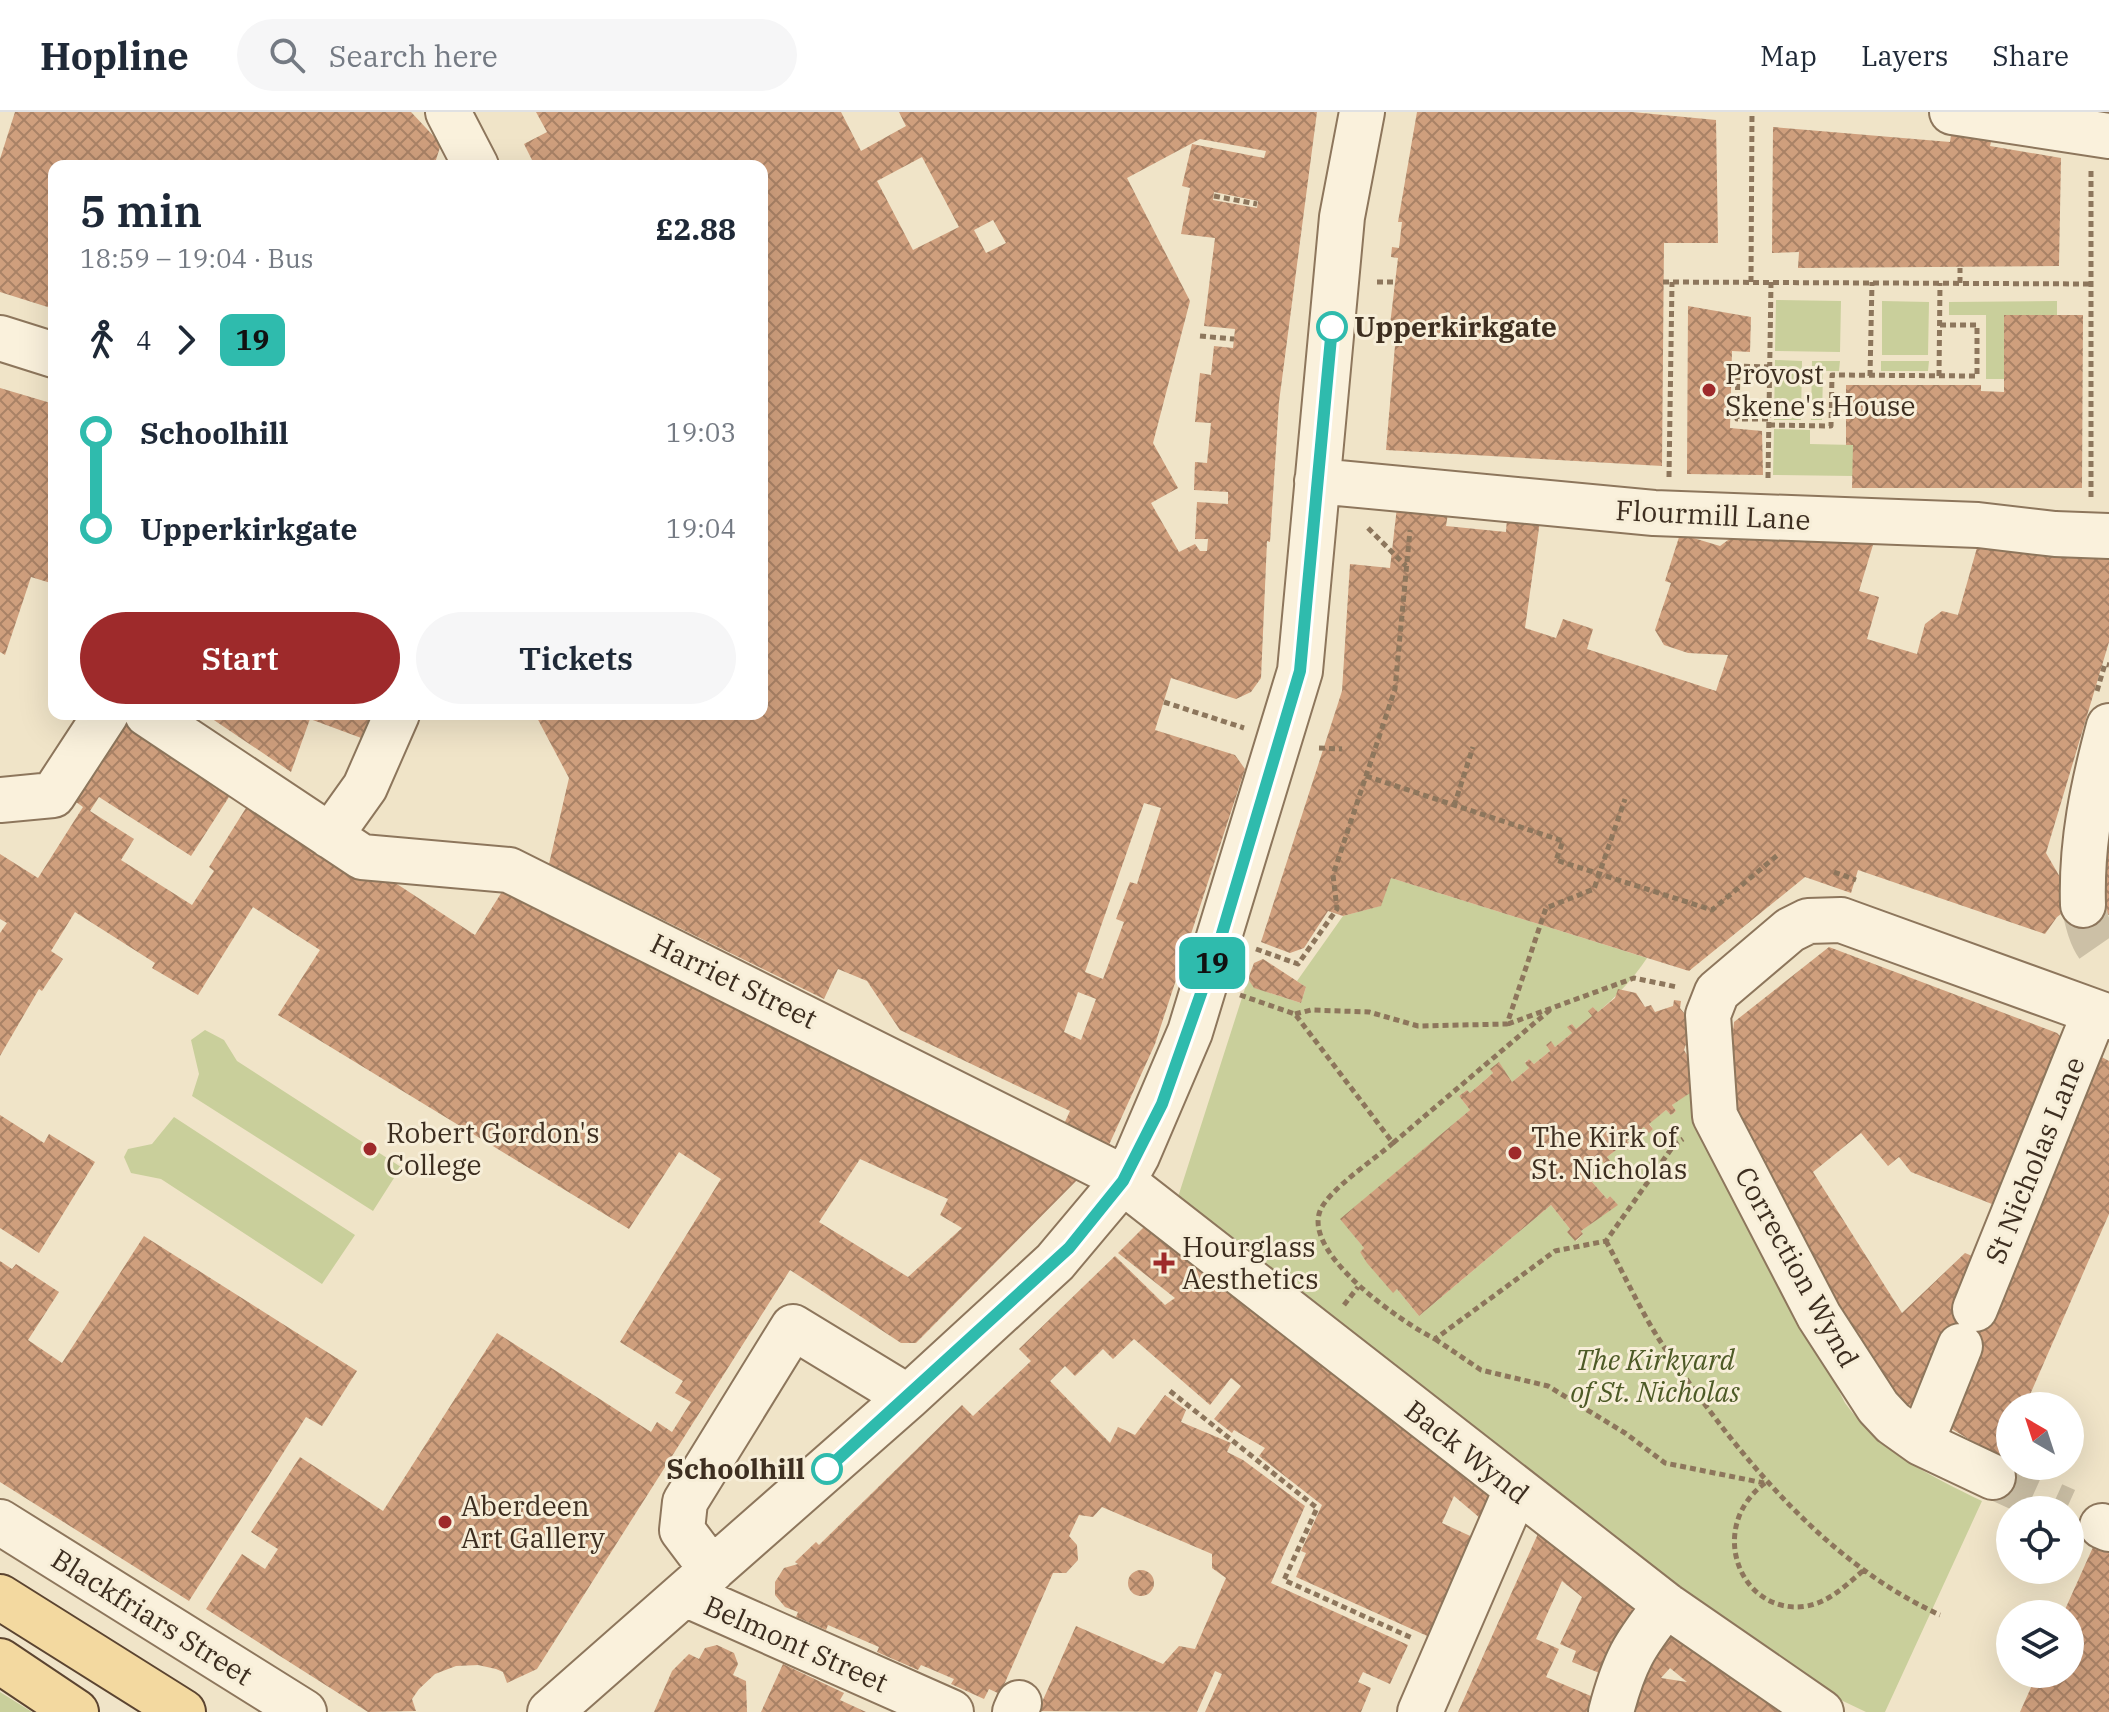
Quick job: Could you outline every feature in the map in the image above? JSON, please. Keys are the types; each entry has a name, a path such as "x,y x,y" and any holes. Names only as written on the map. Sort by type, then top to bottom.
{"main road":[{"path":"0,1597 183,1712"},
{"path":"0,1661 76,1712"}],"street":[{"path":"448,112 473,160"},
{"path":"550,1712 908,1397 1069,1248 1123,1181 1162,1104 1221,937 1264,734 1303,653 1342,217 1362,112"},
{"path":"1952,112 2039,119 2100,135"},
{"path":"0,338 48,353"},
{"name":"Flourmill Lane","path":"1317,481 1654,513 1978,525 2100,536"},
{"path":"0,800 53,795 102,720"},
{"name":"Harriet Street","path":"156,720 362,857 509,870 874,1050 1123,1181"},
{"path":"330,836 365,787 394,720"},
{"path":"2083,905 2082,858 2092,794 2109,726"},
{"name":"Correction Wynd","path":"1993,1477 1921,1443 1878,1407 1819,1316 1715,1116 1708,1015 1717,992 1790,930 1808,921 1841,920 2102,1014"},
{"name":"St Nicholas Lane","path":"1921,1443 1967,1327 2102,1014"},
{"name":"Back Wynd","path":"1123,1181 1666,1605 1821,1712"},
{"path":"699,1582 682,1530 685,1502 793,1327 908,1397"},
{"path":"1420,1712 1516,1490"},
{"name":"Blackfriars Street","path":"0,1522 304,1712"},
{"name":"Belmont Street","path":"699,1582 951,1712"},
{"path":"1611,1712 1623,1667 1634,1645 1666,1605"}],"path":[{"path":"1751,282 1752,112"},
{"path":"2100,135 2091,284 2100,536"},
{"path":"1214,196 1257,204"},
{"path":"1960,268 1960,283"},
{"path":"1663,282 2091,284"},
{"path":"1669,459 1672,282"},
{"path":"1768,475 1771,282"},
{"path":"1870,376 1872,282"},
{"path":"1939,376 1940,283"},
{"path":"1770,367 1738,366 1737,419 1831,426 1832,375 1977,376 1977,325 1940,325"},
{"path":"1200,336 1234,339"},
{"path":"1221,937 1298,964 1337,909 1333,875 1395,689 1411,517"},
{"path":"1375,535 1407,566"},
{"path":"1164,702 1264,734"},
{"path":"1454,806 1473,747"},
{"path":"1366,776 1563,841 1556,860 1712,910 1780,853"},
{"path":"1507,1024 1546,908 1594,889 1625,799"},
{"path":"1205,983 1295,1014 1311,1010 1369,1012 1418,1026 1507,1024 1634,978 1654,982"},
{"path":"1554,1007 1326,1202 1318,1223 1325,1243 1358,1287 1406,1325 1435,1339 1481,1370 1548,1386 1625,1433 1665,1463 1765,1483"},
{"path":"1295,1014 1393,1143"},
{"path":"1435,1339 1555,1251 1606,1241 1674,1145"},
{"path":"1606,1241 1663,1345 1765,1483 1864,1570 1940,1615"},
{"path":"1170,1391 1317,1508 1284,1580 1446,1653"},
{"path":"1765,1483 1744,1503 1733,1527 1733,1551 1738,1566 1755,1590 1780,1603 1805,1607 1826,1600 1864,1570"}],"green space":[{"path":"1776,300 1841,301 1840,352 1775,351"},
{"path":"1882,301 1929,302 1928,355 1882,355"},
{"path":"2057,301 2057,315 2004,379 1986,379 1986,315 1949,315 1949,302"},
{"path":"1775,360 1802,361 1801,420 1774,420"},
{"path":"1812,361 1840,361 1839,371 1823,371 1822,420 1811,420"},
{"path":"1881,361 1929,361 1928,371 1881,371"},
{"path":"1774,429 1810,430 1810,444 1853,445 1853,476 1773,475"},
{"name":"The Kirkyard of St. Nicholas","path":"1391,878 1647,958 1605,1006 1598,1012 1593,1007 1592,1016 1576,1029 1572,1024 1568,1027 1572,1033 1555,1047 1551,1042 1546,1045 1550,1051 1534,1064 1529,1059 1525,1062 1529,1068 1512,1082 1499,1063 1491,1069 1493,1073 1470,1093 1467,1090 1459,1096 1470,1110 1341,1219 1364,1248 1360,1252 1393,1292 1397,1289 1419,1316 1551,1205 1576,1241 1583,1234 1581,1231 1617,1205 1610,1196 1607,1199 1586,1175 1602,1161 1607,1167 1612,1163 1607,1157 1624,1144 1629,1149 1632,1146 1628,1141 1644,1127 1649,1132 1653,1129 1649,1123 1666,1110 1671,1115 1676,1111 1672,1105 1689,1091 1845,1403 1890,1449 1924,1471 1982,1501 1885,1712 1866,1712 1782,1672 1178,1197 1248,979 1255,988 1301,1003 1306,987 1297,981 1343,916 1380,906"},
{"path":"205,1030 224,1040 237,1061 401,1167 373,1211 192,1096 199,1074 191,1040"},
{"path":"174,1117 355,1235 322,1284 161,1179 131,1173 124,1157 128,1149 152,1144"},
{"path":"0,1692 32,1712 0,1712"}],"building":[{"path":"15,112 411,112 441,144 436,160 48,160 48,307 0,292 0,159"},
{"path":"536,112 841,112 861,151 906,126 899,112 1317,112 1279,402 1270,542 1267,541 1261,678 1251,692 1236,699 1171,678 1155,730 1235,755 1245,769 1155,1044 1108,1147 1064,1124 1070,1111 900,1030 867,981 838,969 824,999 549,864 569,778 538,720 768,720 768,160 532,160 524,144 547,132","holes":["1200,139 1266,151 1264,158 1192,144 1182,186 1190,188 1181,234 1215,238 1204,326 1235,329 1233,348 1214,346 1211,375 1200,373 1195,422 1211,423 1207,463 1195,462 1194,490 1228,492 1228,504 1197,502 1195,539 1208,539 1207,551 1200,551 1195,544 1179,552 1151,503 1178,488 1153,443 1190,301 1127,178","922,157 959,227 913,250 877,181","1214,192 1258,201 1257,208 1213,200","993,220 1006,243 986,253 974,230","1144,803 1161,808 1137,884 1130,882 1116,919 1124,922 1103,979 1085,972","1078,992 1096,999 1081,1040 1064,1032"]},
{"path":"1417,112 1632,112 1716,120 1718,243 1664,243 1662,466 1386,450 1396,334 1389,333 1398,258 1391,257 1392,247 1399,248 1402,222 1398,222"},
{"path":"1773,127 1950,142 1951,135 1992,138 1990,146 2061,158 2059,266 1798,268 1799,252 1772,253"},
{"name":"Provost Skene's House","path":"1688,306 1751,317 1750,352 1732,351 1730,428 1762,431 1763,475 1687,474"},
{"path":"2004,315 2083,315 2082,488 1852,488 1853,445 1846,445 1846,385 1981,385 1981,391 2004,392"},
{"path":"0,388 48,402 48,582 31,577 5,655 0,652"},
{"path":"1397,507 1448,513 1446,526 1506,532 1507,518 1540,521 1525,628 1556,638 1563,619 1593,629 1587,649 1716,691 1728,655 1688,653 1664,645 1655,630 1671,583 1665,581 1680,534 1720,546 1739,532 1876,535 1859,591 1879,597 1867,639 1917,654 1925,624 1942,611 1958,615 1980,537 2109,542 2109,642 2046,853 2075,903 2057,917 2045,934 1858,870 1851,893 1805,877 1689,971 1391,878 1381,906 1343,916 1328,911 1304,948 1290,953 1261,942 1342,691 1350,564 1390,568"},
{"path":"129,720 142,720 238,783 191,856 99,797 90,811 134,839 121,860 192,905 214,871 209,867 256,792 475,935 508,882 1086,1171 916,1343 901,1343 790,1270 537,1669 507,1683 503,1672 496,1669 478,1665 456,1666 435,1674 419,1689 412,1699 416,1711 368,1712 206,1609 242,1554 265,1569 278,1549 251,1532 300,1457 383,1511 497,1333 651,1432 657,1422 672,1432 691,1402 675,1393 683,1381 620,1342 721,1179 679,1152 629,1229 278,1015 320,950 253,907 198,995 152,968 155,963 75,912 51,951 63,959 42,991 39,989 0,1056 0,933 7,923 0,919 0,854 38,878 83,807 76,802","holes":["860,1159 948,1199 940,1215 962,1228 908,1277 819,1222"]},
{"path":"214,720 310,720 291,772"},
{"path":"313,720 373,720 364,739"},
{"path":"2109,807 2109,915 2101,912"},
{"path":"1829,947 2057,1033 2062,1038 1997,1206 1911,1172 1899,1157 1888,1166 1861,1133 1813,1172 1902,1313 1965,1253 1977,1258 2096,1054 2109,1061 2109,1214 2031,1392 1996,1392 1996,1456 1914,1406 1899,1402 1770,1199 1733,1118 1731,1050 1734,1022"},
{"path":"1263,959 1306,987 1301,1003 1254,988 1248,979 1254,963"},
{"name":"The Kirk of St. Nicholas","path":"1618,989 1636,993 1645,1007 1651,1005 1655,1012 1673,1006 1674,1000 1681,1001 1680,1008 1693,1024 1684,1050 1696,1069 1696,1089 1672,1105 1676,1111 1671,1115 1666,1110 1649,1124 1653,1129 1649,1133 1644,1127 1627,1141 1632,1146 1628,1150 1624,1144 1607,1157 1612,1163 1607,1167 1602,1161 1586,1175 1607,1199 1610,1196 1618,1205 1581,1231 1583,1234 1575,1241 1567,1232 1570,1229 1551,1205 1419,1316 1397,1289 1393,1293 1367,1263 1360,1252 1364,1248 1340,1219 1470,1110 1459,1096 1467,1090 1470,1093 1493,1073 1490,1069 1499,1062 1512,1082 1529,1068 1525,1063 1529,1059 1534,1064 1550,1051 1546,1045 1551,1041 1555,1047 1572,1033 1567,1027 1572,1024 1576,1029 1592,1016 1588,1011 1593,1007 1598,1012 1615,998"},
{"path":"0,1115 44,1143 49,1134 95,1162 39,1253 0,1228"},
{"path":"1145,1226 1498,1499 1487,1524 1454,1496 1442,1523 1479,1540 1434,1639 1296,1577 1306,1553 1301,1551 1322,1505 1259,1456 1265,1448 1234,1430 1232,1433 1214,1419 1241,1386 1231,1378 1210,1405 1134,1339 1113,1359 1103,1349 1075,1376 1065,1366 1050,1381 1110,1443 1118,1427 1135,1435 1165,1395 1186,1410 1181,1422 1231,1443 1227,1452 1243,1460 1305,1506 1271,1583 1408,1645 1390,1684 1363,1672 1358,1682 1371,1688 1361,1712 1205,1712 1222,1674 1215,1671 1197,1712 1038,1711 1076,1626 1163,1664 1179,1646 1195,1649 1226,1578 1212,1568 1212,1554 1102,1507 1093,1517 1079,1515 1069,1536 1077,1545 1078,1560 1066,1573 1053,1573 1000,1694 989,1689 984,1699 951,1684 954,1679 921,1665 918,1670 877,1652 879,1647 828,1625 826,1630 796,1617 798,1612 785,1607 775,1595 775,1582 784,1568 798,1564 795,1562 816,1542 819,1545 962,1405 973,1416 1031,1361 1019,1349 1115,1256 1165,1305 1175,1298 1118,1253"},
{"path":"144,1236 357,1371 322,1426 306,1417 189,1601 0,1482 0,1261 12,1269 16,1264 59,1292 28,1340 62,1363"},
{"path":"1541,1527 1647,1607 1607,1676 1572,1662 1576,1651 1560,1644 1582,1597 1562,1581 1536,1639 1559,1649 1546,1677 1598,1699 1594,1712 1458,1712"},
{"path":"2098,1536 2109,1540 2109,1712 2020,1712 2031,1688 2084,1688 2084,1600 2069,1600 2076,1584 2084,1584 2084,1567"},
{"path":"1141,1570 1151,1573 1154,1583 1151,1593 1141,1596 1131,1593 1128,1583 1131,1573"},
{"path":"1672,1625 1785,1712 1629,1712 1639,1674","holes":["1670,1668 1687,1682 1661,1678"]},
{"path":"717,1645 734,1653 738,1664 733,1675 746,1681 747,1712 654,1712 672,1671 689,1654 699,1659 705,1648"},
{"path":"783,1664 844,1693 840,1700 866,1712 761,1712"}],"tunnel":[{"path":"2083,905 2094,941 2109,958"},
{"path":"1993,1477 2035,1496"}],"bus line":[{"name":"19","path":"827,1469 1069,1248 1123,1181 1162,1104 1190,1032 1221,937 1300,671 1332,327"}],"place":[{"name":"Upperkirkgate","path":"1332,327"},
{"name":"Provost Skene's House","path":"1709,390"},
{"name":"Robert Gordon's College","path":"370,1149"},
{"name":"The Kirk of St. Nicholas","path":"1515,1153"},
{"name":"Hourglass Aesthetics","path":"1164,1263"},
{"name":"Schoolhill","path":"827,1469"},
{"name":"Aberdeen Art Gallery","path":"445,1522"}]}
